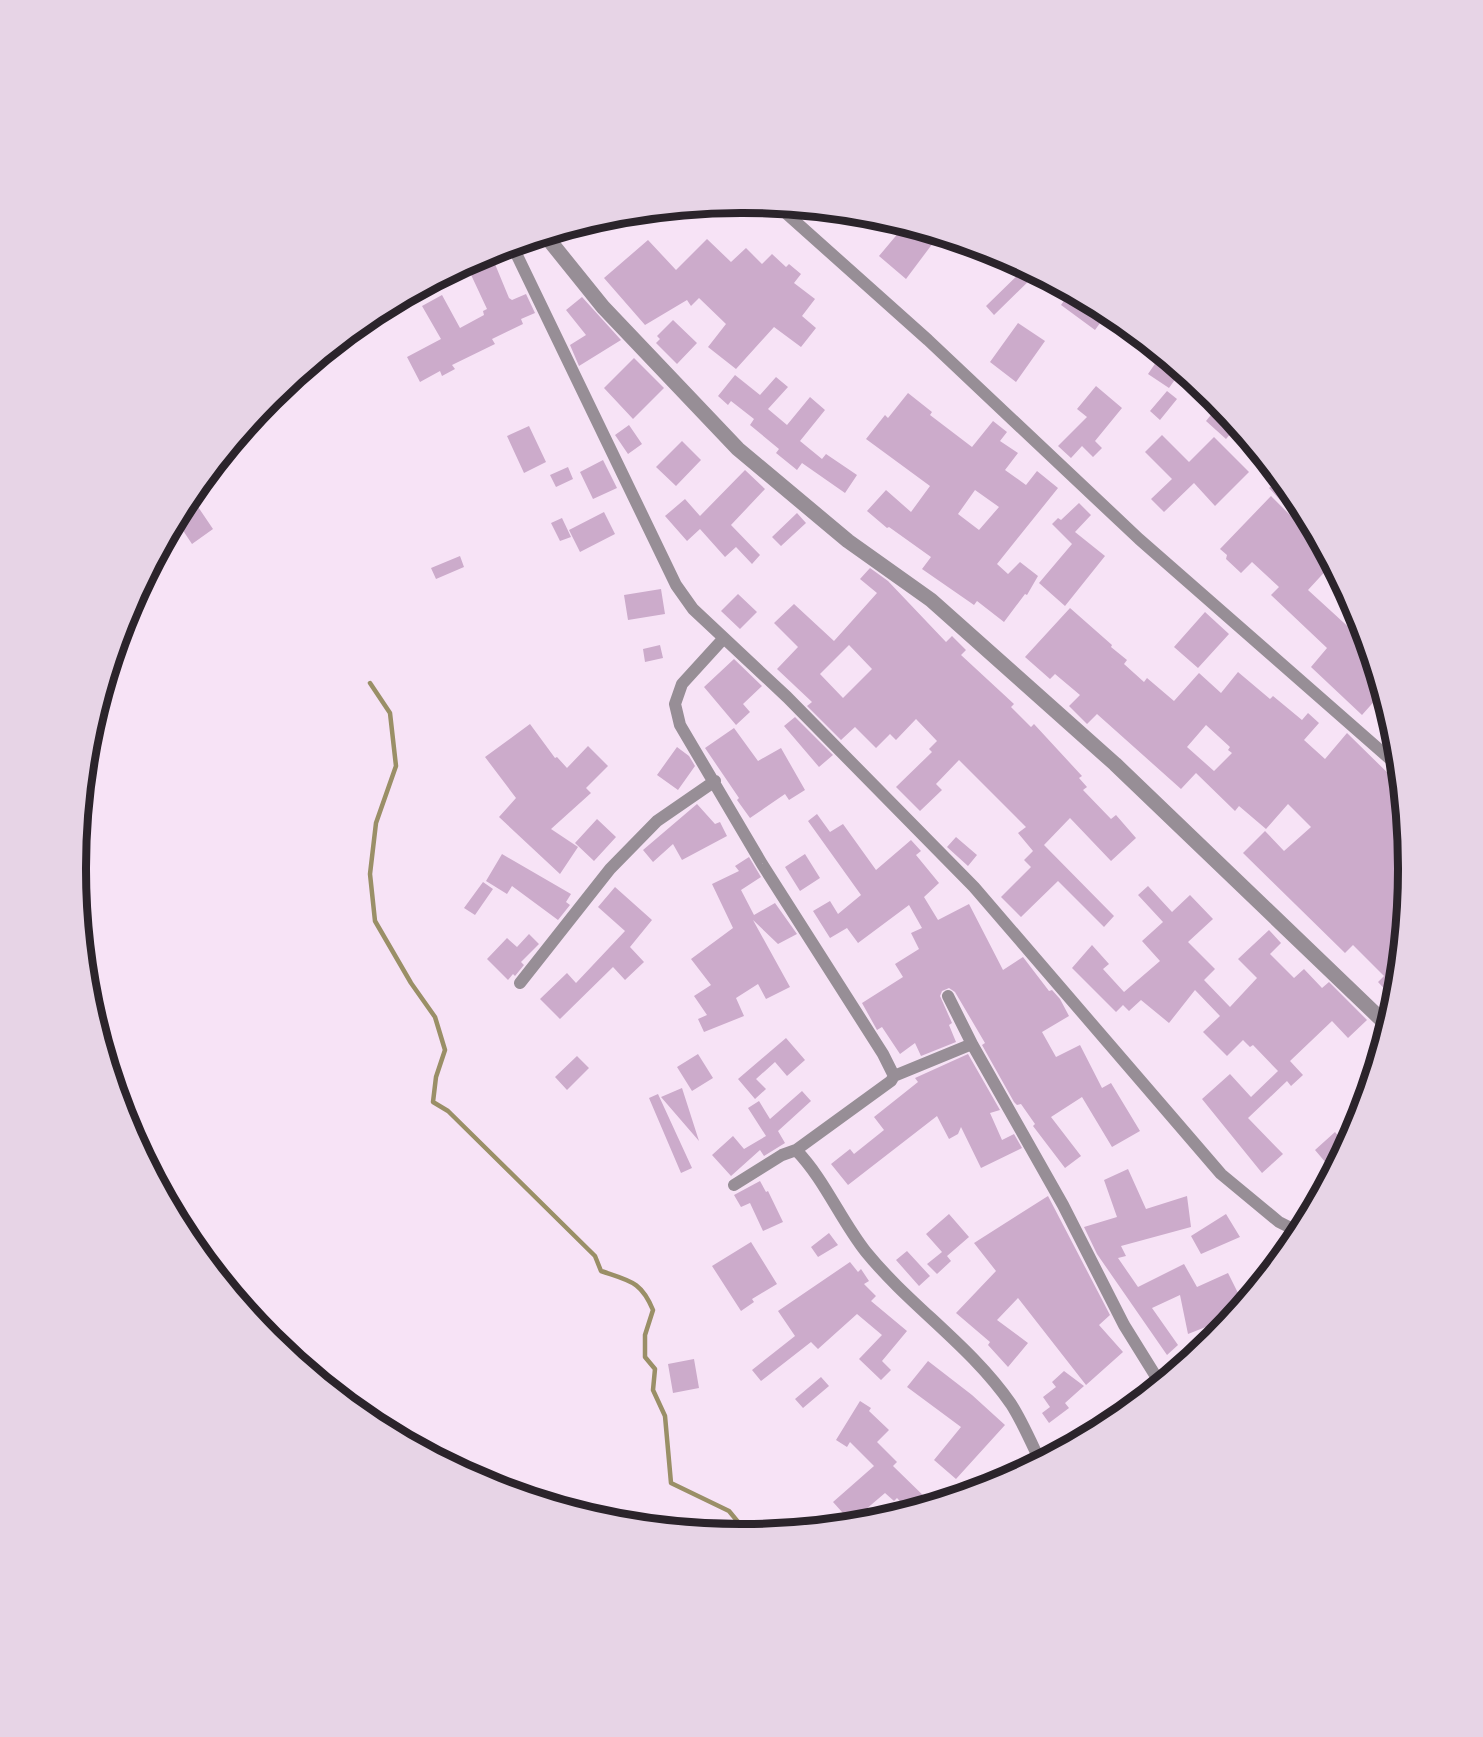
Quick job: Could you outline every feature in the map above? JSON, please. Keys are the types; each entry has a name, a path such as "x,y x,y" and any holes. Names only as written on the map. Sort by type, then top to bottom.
{"street":[{"path":"787,214 928,340 1139,539 1388,757"},
{"path":"550,241 603,307 738,449 848,541 931,600 1115,764 1380,1018"},
{"path":"516,253 676,585 693,609 787,697 974,887 1221,1174 1279,1222 1290,1228"},
{"path":"723,639 682,684 675,704 680,725 762,864 883,1054 894,1076"},
{"path":"520,982 610,869 657,821 715,782"},
{"path":"948,996 972,1044 1063,1205 1124,1325 1156,1377"},
{"path":"734,1185 782,1155 796,1150 891,1081 894,1076 972,1044"},
{"path":"796,1150 810,1164 865,1250 900,1290 980,1366 1011,1405 1037,1454"}],"building":[{"path":"899,232 934,242 906,279 879,256"},
{"path":"707,239 731,262 746,248 762,264 772,254 786,267 789,264 801,274 794,283 815,299 802,316 816,328 801,347 774,327 736,369 708,347 726,324 699,298 691,306 687,300 645,325 604,278 648,240 676,270"},
{"path":"494,261 509,298 512,300 526,294 535,313 521,319 523,324 492,339 495,344 452,365 455,369 442,376 440,371 420,382 407,357 441,339 422,306 442,295 460,328 484,315 483,311 487,309 469,271"},
{"path":"1019,274 1031,279 994,315 986,306"},
{"path":"582,297 621,340 579,366 570,345 586,335 566,310"},
{"path":"1066,298 1102,320 1095,330 1061,305"},
{"path":"673,320 697,343 677,364 656,343 660,339 657,336"},
{"path":"1018,323 1045,341 1016,382 990,362"},
{"path":"634,358 664,388 633,419 604,388"},
{"path":"1157,361 1176,377 1169,388 1148,374"},
{"path":"735,375 760,395 776,377 788,387 768,409 787,425 810,397 825,410 800,441 822,459 826,454 857,475 845,493 802,463 797,470 776,453 779,449 750,425 754,419 731,401 728,405 718,396"},
{"path":"1096,386 1122,408 1095,441 1102,448 1093,457 1082,446 1071,458 1058,446 1087,417 1077,409"},
{"path":"1167,391 1177,399 1160,420 1150,411"},
{"path":"908,393 932,412 930,415 972,447 993,421 1007,432 1000,441 1018,453 1005,470 1026,485 1037,471 1058,488 997,564 1008,574 1020,562 1038,576 1027,595 1025,594 1004,622 977,601 974,605 922,569 931,557 889,527 887,528 867,511 886,490 911,512 930,486 866,439 885,415 888,418","holes":["975,490 999,507 979,530 958,514"]},
{"path":"1213,413 1232,432 1226,439 1206,421"},
{"path":"629,425 642,444 628,454 615,435"},
{"path":"529,426 546,462 524,473 507,436"},
{"path":"1162,435 1189,462 1214,437 1249,472 1215,506 1194,483 1164,512 1151,499 1172,479 1145,452"},
{"path":"682,441 701,460 676,486 656,467"},
{"path":"603,460 617,488 593,499 580,472"},
{"path":"568,467 573,479 556,487 550,475"},
{"path":"745,470 765,489 731,525 760,555 752,564 736,547 725,557 700,529 687,541 665,516 685,499 700,516"},
{"path":"1273,485 1283,498 1280,500 1269,488"},
{"path":"1271,496 1299,522 1326,570 1308,590 1353,631 1363,658 1375,700 1362,715 1311,667 1327,648 1271,595 1279,587 1252,562 1241,573 1226,559 1227,555 1220,549"},
{"path":"1079,503 1091,515 1075,532 1105,556 1065,606 1039,583 1072,544 1052,524 1058,518 1061,520"},
{"path":"196,504 213,529 192,544 181,527"},
{"path":"604,512 615,534 580,552 569,530"},
{"path":"797,513 806,523 781,546 772,537"},
{"path":"562,518 571,537 560,541 551,523"},
{"path":"460,556 464,567 436,579 431,568"},
{"path":"870,568 888,581 946,642 952,636 966,650 961,655 1014,704 1011,707 1031,727 1034,724 1082,776 1079,778 1087,787 1083,790 1111,819 1116,815 1136,838 1111,861 1070,818 1044,845 1114,916 1104,927 1058,881 1021,917 1001,897 1031,867 1024,860 1033,851 1018,833 1026,827 959,760 936,784 942,790 920,811 896,787 932,752 929,749 937,741 916,719 896,740 890,734 876,748 855,727 841,740 807,706 812,702 777,669 798,647 774,623 794,604 834,641 877,593 860,579","holes":["849,645 872,669 843,698 820,674"]},
{"path":"661,589 665,614 628,620 624,595"},
{"path":"738,594 757,612 740,629 721,611"},
{"path":"1070,608 1127,660 1124,664 1144,682 1147,678 1174,701 1199,673 1221,693 1238,672 1270,699 1273,696 1302,720 1308,713 1319,723 1304,740 1325,759 1347,733 1391,776 1392,783 1398,868 1392,954 1386,990 1378,982 1384,976 1353,945 1345,953 1243,853 1265,831 1284,851 1311,827 1288,804 1266,829 1239,806 1235,811 1196,773 1181,789 1097,714 1087,724 1069,706 1080,695 1055,674 1050,679 1025,657","holes":["1206,725 1230,747 1228,750 1232,753 1214,771 1187,747"]},
{"path":"1205,612 1229,634 1198,668 1174,647"},
{"path":"660,645 663,658 645,662 643,649"},
{"path":"734,659 762,686 743,704 750,712 736,725 704,687"},
{"path":"795,717 833,755 819,767 784,726"},
{"path":"530,724 555,758 557,757 567,768 588,746 608,766 586,788 591,793 551,829 578,847 560,874 499,817 516,798 485,757"},
{"path":"734,728 758,761 781,748 805,790 789,800 785,794 750,818 705,748"},
{"path":"677,747 689,756 695,766 678,790 657,775"},
{"path":"697,804 715,824 720,822 727,836 682,860 673,844 653,862 643,850"},
{"path":"817,814 830,832 843,824 876,870 911,840 921,851 916,855 939,883 924,897 938,920 969,904 1003,970 1023,957 1049,991 1052,990 1060,999 1069,1016 1042,1032 1056,1057 1080,1045 1102,1088 1111,1083 1140,1131 1112,1147 1082,1097 1051,1117 1081,1156 1065,1168 1033,1126 1035,1124 1021,1104 1017,1105 1014,1102 982,1045 985,1043 955,992 949,988 942,991 940,996 952,1023 949,1025 956,1042 921,1056 915,1043 900,1054 882,1027 877,1030 862,1003 903,977 895,964 919,949 911,933 922,928 909,905 858,943 847,928 830,938 813,911 830,901 838,914 861,895 808,821"},
{"path":"597,819 616,837 594,861 575,843"},
{"path":"956,837 977,855 968,866 947,847"},
{"path":"502,854 571,894 566,902 570,905 558,920 512,886 507,894 486,881"},
{"path":"805,854 820,878 800,891 785,867"},
{"path":"749,857 761,877 741,890 754,915 775,903 797,934 778,944 753,920 790,987 766,999 758,984 736,998 744,1016 704,1032 698,1019 707,1015 694,996 711,985 691,959 733,928 712,884 739,871 735,866"},
{"path":"483,882 493,889 475,915 464,908"},
{"path":"1148,886 1172,912 1190,895 1213,919 1188,942 1215,969 1204,980 1230,1007 1257,978 1238,959 1269,930 1281,943 1270,954 1294,978 1304,969 1322,988 1329,982 1367,1020 1348,1038 1332,1021 1290,1061 1303,1075 1291,1086 1287,1081 1248,1118 1283,1154 1262,1173 1202,1099 1230,1074 1251,1097 1278,1071 1253,1045 1250,1047 1243,1040 1227,1056 1203,1032 1220,1016 1195,990 1169,1023 1141,1000 1129,1011 1123,1005 1116,1012 1072,968 1092,945 1109,964 1103,969 1124,992 1160,961 1142,941 1163,922 1138,895"},
{"path":"615,887 652,920 630,947 644,962 625,980 613,967 560,1019 540,999 567,973 576,983 625,931 598,907"},
{"path":"529,934 539,944 521,962 524,965 515,976 513,974 508,980 487,959 507,938 517,947"},
{"path":"786,1038 805,1060 787,1076 775,1062 756,1079 766,1089 755,1099 738,1079"},
{"path":"698,1054 713,1078 692,1091 677,1067"},
{"path":"968,1054 1000,1110 990,1113 1002,1140 1014,1134 1022,1148 981,1168 961,1127 958,1134 949,1139 937,1116 848,1185 831,1164 850,1149 854,1154 884,1130 874,1117 918,1082 915,1078"},
{"path":"577,1056 589,1068 567,1090 555,1077"},
{"path":"682,1088 699,1141 661,1097"},
{"path":"802,1091 811,1101 778,1131 785,1143 764,1156 760,1150 731,1176 712,1155 733,1136 744,1149 766,1136 748,1108 759,1101 770,1119"},
{"path":"658,1094 692,1168 681,1173 649,1098"},
{"path":"1335,1132 1340,1138 1327,1164 1315,1150"},
{"path":"1128,1169 1146,1209 1187,1196 1191,1227 1121,1246 1126,1256 1118,1258 1138,1287 1184,1264 1197,1287 1228,1273 1239,1296 1212,1324 1188,1334 1180,1295 1152,1308 1178,1345 1167,1355 1097,1254 1084,1227 1117,1217 1104,1180"},
{"path":"760,1181 766,1192 768,1191 783,1222 763,1231 750,1203 741,1207 734,1195"},
{"path":"1048,1196 1110,1315 1099,1325 1123,1352 1086,1385 1018,1298 997,1320 1028,1343 1008,1367 988,1345 990,1342 956,1313 996,1271 974,1243"},
{"path":"949,1214 969,1237 947,1256 951,1261 937,1274 927,1264 942,1252 926,1234"},
{"path":"1226,1214 1240,1237 1201,1254 1191,1236"},
{"path":"829,1233 838,1245 818,1257 811,1247"},
{"path":"751,1242 777,1284 752,1299 754,1302 741,1311 712,1266"},
{"path":"907,1251 930,1276 919,1286 896,1260"},
{"path":"850,1262 858,1272 861,1269 869,1281 864,1284 876,1296 871,1301 907,1331 882,1361 891,1370 881,1380 859,1359 882,1335 857,1314 818,1349 811,1342 761,1381 752,1370 795,1336 778,1311"},
{"path":"694,1359 699,1388 673,1393 668,1364"},
{"path":"928,1361 972,1395 1005,1425 956,1479 934,1460 961,1427 907,1387"},
{"path":"1064,1371 1084,1386 1065,1403 1069,1408 1049,1423 1042,1413 1050,1407 1043,1397 1056,1387 1052,1382"},
{"path":"821,1377 829,1386 803,1408 795,1399"},
{"path":"860,1401 871,1408 869,1411 889,1430 877,1442 897,1462 893,1466 926,1498 903,1504 897,1498 894,1501 885,1493 861,1513 846,1516 833,1502 874,1466 850,1442 847,1447 836,1440"}],"waterway":[{"path":"370,683 390,713 396,766 376,823 370,874 375,921 411,983 435,1017 445,1050 436,1077 433,1102 448,1111 595,1256 601,1271 633,1283 644,1293 653,1310 645,1335 645,1357 655,1369 653,1390 665,1416 671,1483 729,1511 740,1524"}]}
